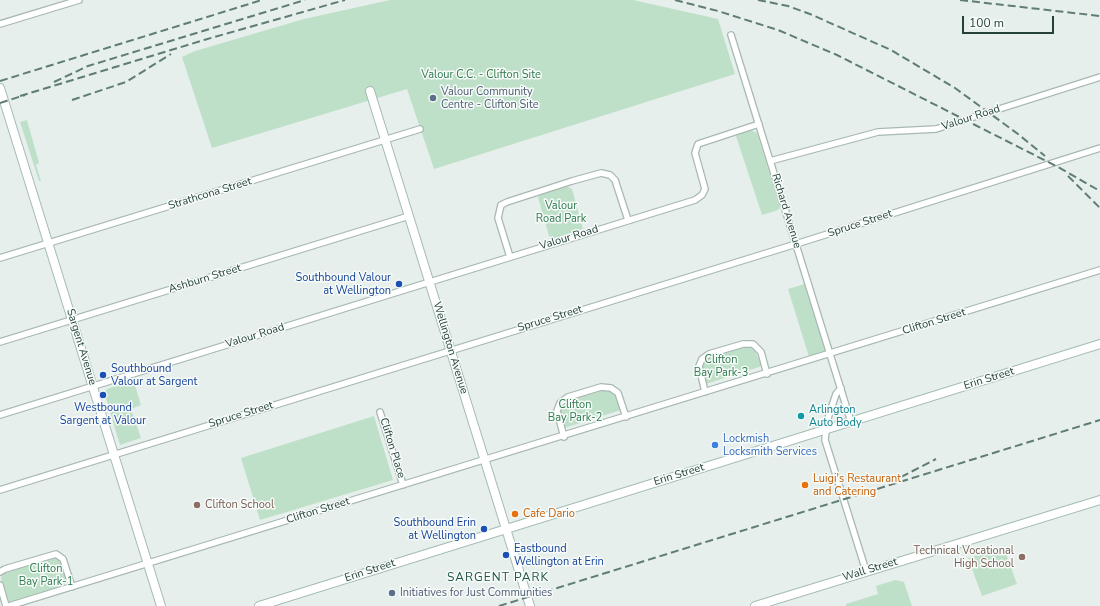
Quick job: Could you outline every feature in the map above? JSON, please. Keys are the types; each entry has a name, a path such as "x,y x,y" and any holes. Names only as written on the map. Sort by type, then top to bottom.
{"main road":[{"name":"Sargent Avenue","path":"0,88 161,606"},
{"name":"Wellington Avenue","path":"370,91 530,606"},
{"name":"Erin Street","path":"259,606 1100,344"},
{"name":"Wall Street","path":"755,606 1100,500"}],"street":[{"path":"0,24 79,0"},
{"name":"Richard Avenue","path":"731,35 851,422"},
{"name":"Valour Road","path":"770,162 872,133 936,129 1100,77"},
{"name":"Valour Road","path":"0,415 699,198 705,189 696,157 698,144 758,124"},
{"name":"Strathcona Street","path":"0,258 420,129"},
{"name":"Spruce Street","path":"0,490 796,244 1100,148"},
{"path":"510,257 498,218 501,205 597,173 610,174 617,184 628,220"},
{"name":"Ashburn Street","path":"0,342 409,216"},
{"name":"Clifton Street","path":"0,585 8,606 564,437 1100,270"},
{"path":"705,392 699,366 702,359 709,354 743,344 753,344 761,352 767,374"},
{"path":"564,437 558,411 560,403 568,397 601,387 611,388 618,393 626,417"},
{"path":"841,388 836,394 825,430 825,440 866,571"},
{"name":"Clifton Place","path":"380,412 403,485"},
{"path":"0,572 5,569 56,554 63,559 72,587"}],"green space":[{"name":"Valour C.C. - Clifton Site","path":"390,0 633,0 718,19 735,74 434,169 407,89 212,148 182,57 195,51 304,19"},
{"path":"27,120 39,163 36,165 41,181 39,181 20,122"},
{"path":"751,130 757,133 780,207 778,210 762,215 736,136 737,134"},
{"name":"Valour Road Park","path":"567,186 572,189 583,229 553,239 549,236 538,197 541,194"},
{"path":"805,284 826,351 809,357 788,289"},
{"name":"Clifton Bay Park-3","path":"743,346 754,349 762,366 706,384 702,367 705,361 710,357"},
{"path":"134,382 141,405 131,409 141,438 120,445 104,392 109,388"},
{"name":"Clifton Bay Park-2","path":"602,390 609,391 614,394 621,410 564,428 560,413 564,403 570,399"},
{"path":"374,416 393,480 260,520 241,458"},
{"path":"1000,548 1005,551 1017,584 982,596 968,558"},
{"name":"Clifton Bay Park-1","path":"52,557 60,560 67,579 63,587 11,603 8,602 1,578 3,574"},
{"path":"895,580 904,582 912,606 846,606 846,604 878,594 876,586"}],"railway":[{"path":"0,81 262,0"},
{"path":"54,82 88,66 305,0"},
{"path":"20,96 204,40 345,0"},
{"path":"675,0 718,11 778,30 837,55 1058,167 1100,191"},
{"path":"758,0 788,6 810,14 891,50 955,88 1018,134 1045,156"},
{"path":"960,0 1100,16"},
{"path":"72,100 126,82 171,54"},
{"path":"0,103 25,95"},
{"path":"1068,176 1100,208"},
{"path":"499,606 1100,420"},
{"path":"901,477 936,459"}],"place":[{"name":"Valour Community Centre - Clifton Site","path":"433,98"},
{"name":"Southbound Valour at Wellington","path":"399,284"},
{"name":"Southbound Valour at Sargent","path":"103,375"},
{"name":"Westbound Sargent at Valour","path":"103,395"},
{"name":"Arlington Auto Body","path":"801,416"},
{"name":"Lockmish Locksmith Services","path":"715,445"},
{"name":"Luigi's Restaurant and Catering","path":"805,485"},
{"name":"Clifton School","path":"197,505"},
{"name":"Cafe Dario","path":"515,514"},
{"name":"Southbound Erin at Wellington","path":"484,529"},
{"name":"Eastbound Wellington at Erin","path":"506,555"},
{"name":"Technical Vocational High School","path":"1022,557"},
{"name":"Initiatives for Just Communities","path":"392,593"}],"district":[{"name":"SARGENT PARK","path":"498,578"}]}
